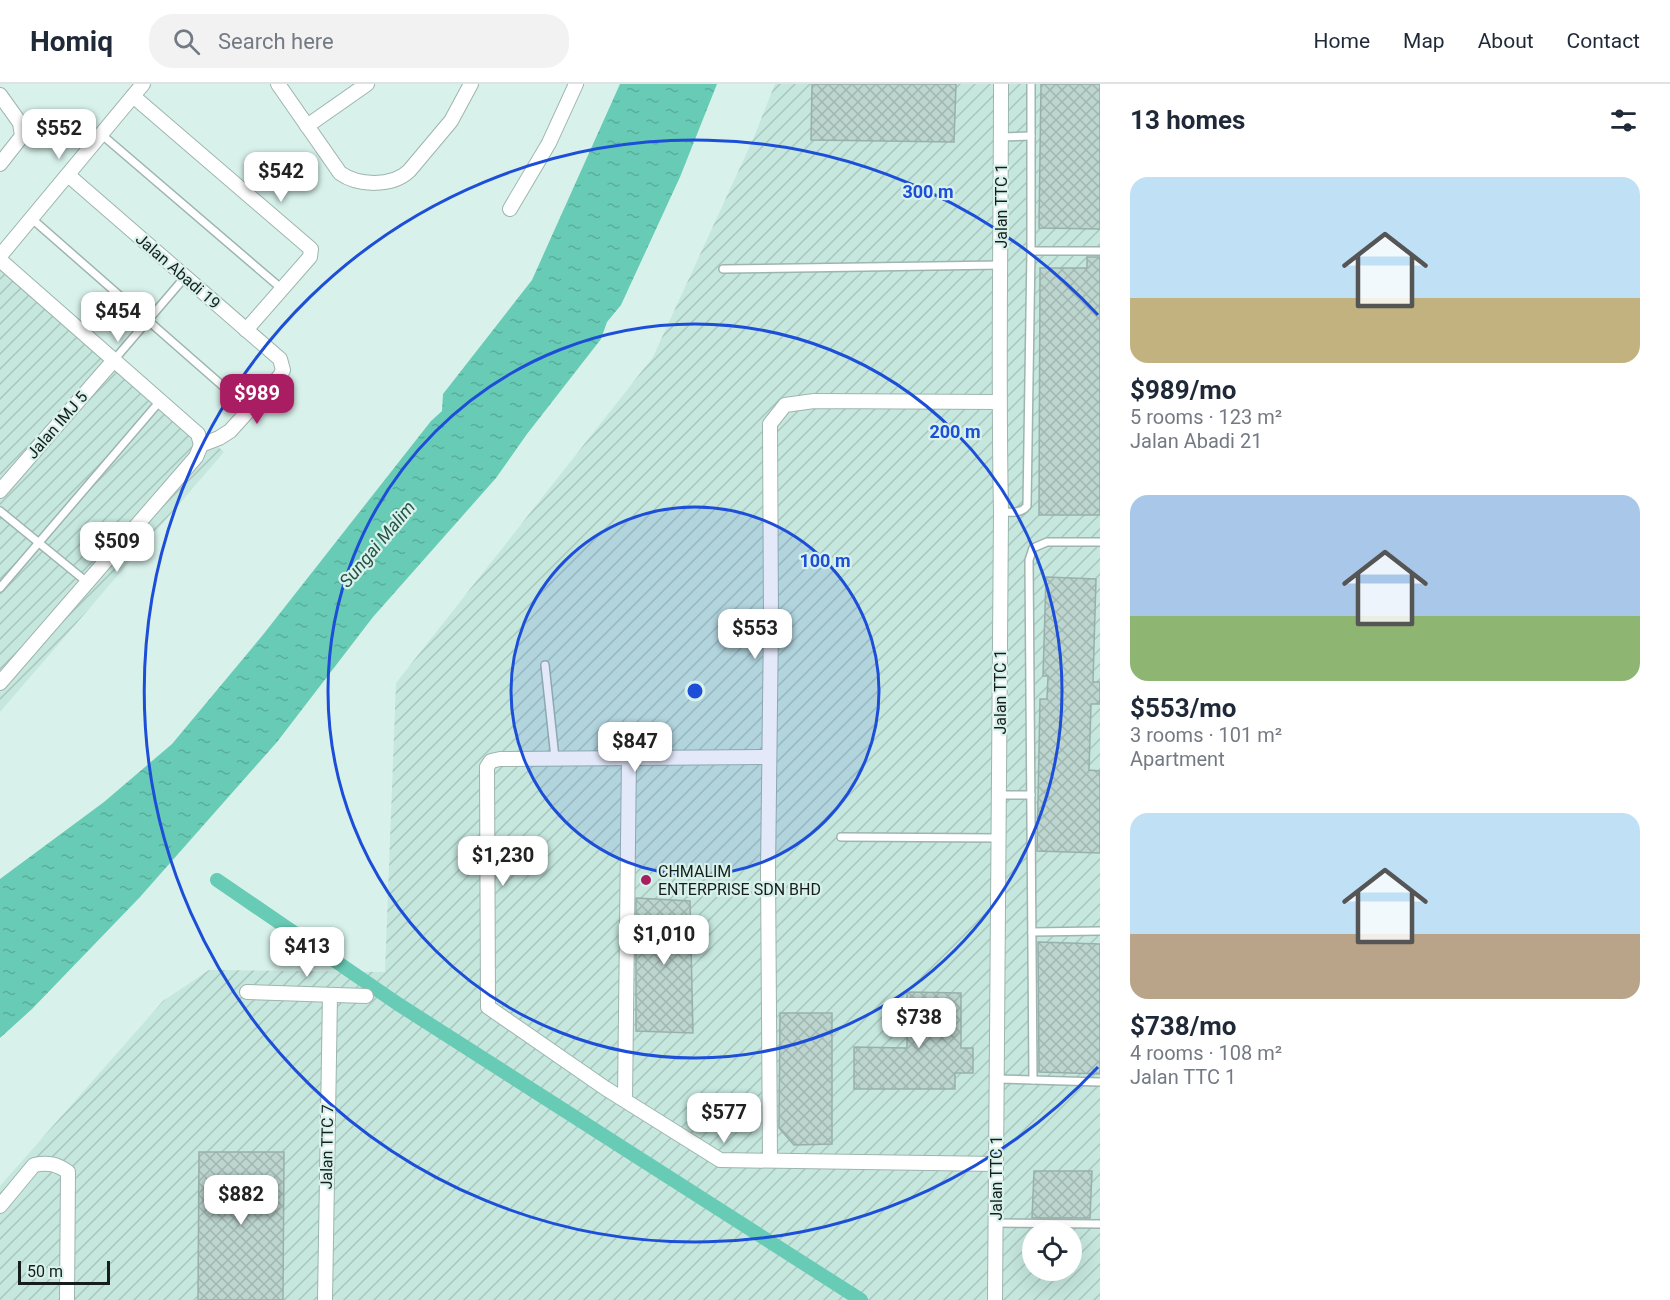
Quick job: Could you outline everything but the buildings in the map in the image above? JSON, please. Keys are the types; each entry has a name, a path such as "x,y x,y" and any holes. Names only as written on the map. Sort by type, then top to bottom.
{"street":[{"path":"0,683 196,457 201,445 198,434 0,258 143,84"},
{"path":"278,84 340,173 354,180 387,182 404,176 409,171 456,115 471,84"},
{"path":"307,126 367,84"},
{"path":"510,209 549,143 576,84"},
{"name":"Jalan TTC 1","path":"995,1300 1001,512 999,402 1002,265 1001,84"},
{"path":"0,95 22,128 22,136 0,164"},
{"path":"133,96 311,249 310,257 246,330"},
{"name":"Jalan Abadi 19","path":"68,175 280,359 283,370 249,409"},
{"name":"Jalan IMJ 5","path":"0,491 114,360"},
{"path":"770,1159 768,884 770,424 785,405 814,400 999,402"},
{"path":"201,445 230,431 249,409"},
{"path":"625,1100 629,757"},
{"path":"769,757 555,758 491,761 487,766 488,1007 625,1100 720,1160 996,1164"},
{"path":"247,992 366,996"},
{"name":"Jalan TTC 7","path":"325,1300 330,995"},
{"path":"0,1206 34,1165 52,1164 68,1173 67,1300"}],"lane":[{"path":"1001,512 1024,511 1027,506 1031,251 1030,84"},
{"path":"100,134 282,290"},
{"path":"1001,137 1031,136"},
{"path":"31,218 249,409"},
{"path":"1031,251 1100,251"},
{"path":"723,268 1002,265"},
{"path":"114,360 185,277"},
{"path":"0,588 160,401"},
{"path":"0,511 87,583"},
{"path":"1033,1080 1029,560 1032,548 1047,542 1100,542"},
{"path":"545,665 555,758"},
{"path":"999,795 1031,795"},
{"path":"841,837 999,838"},
{"path":"1032,932 1100,931"},
{"path":"997,1079 1100,1082"},
{"path":"996,1223 1100,1224"}],"shaded area":[{"path":"775,84 1100,84 1100,1300 0,1300 0,1186 163,1001 209,970 385,972 396,683 653,357 754,137"},
{"path":"0,255 224,452 0,712"}],"water":[{"name":"Sungai Malim","path":"620,84 717,84 680,177 621,305 607,322 601,339 496,478 373,617 277,742 140,897 32,1009 0,1038 0,879 104,802 172,744 262,636 431,421 442,411 443,394 532,280"}],"waterway":[{"path":"217,880 398,1004 861,1300"}],"place":[{"name":"CHMALIM ENTERPRISE SDN BHD","path":"646,880"}]}
